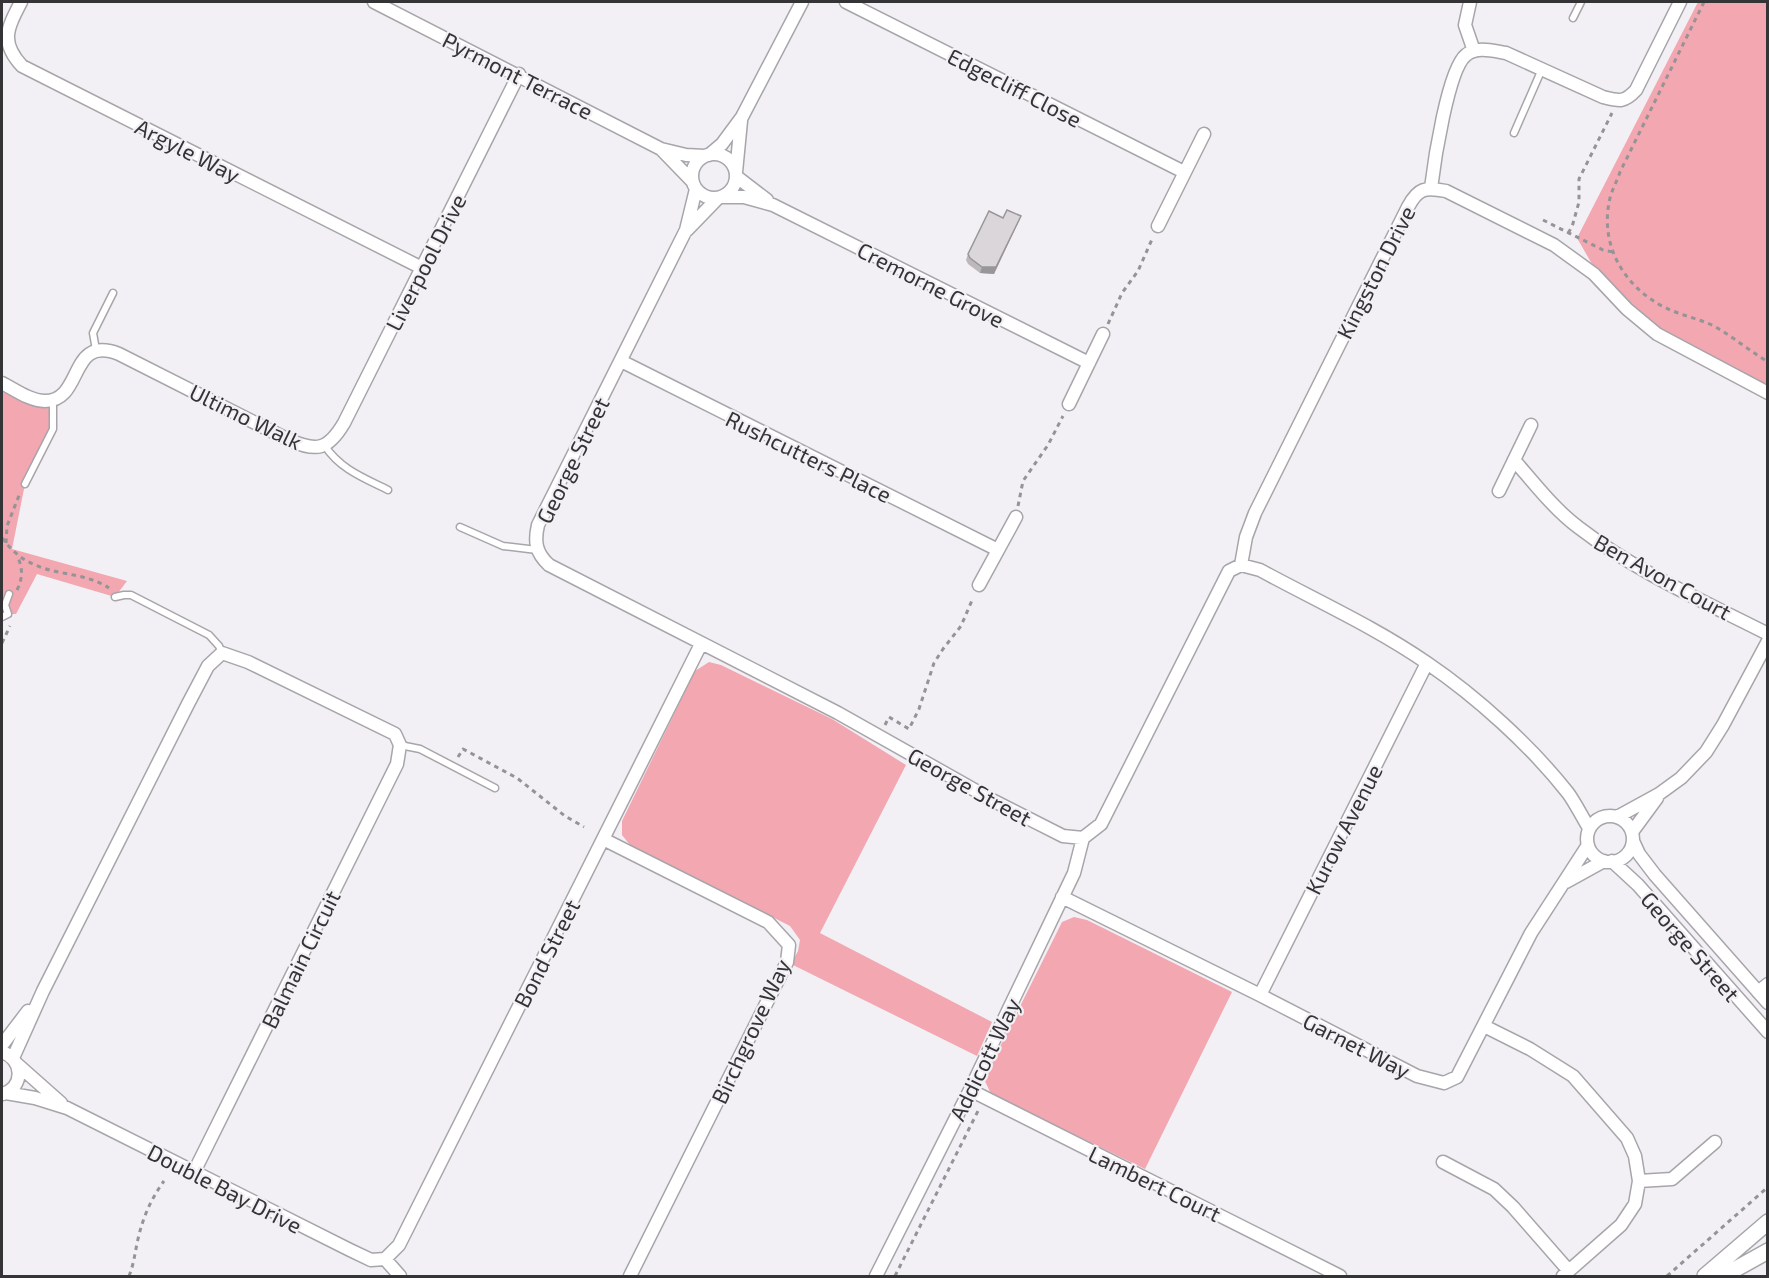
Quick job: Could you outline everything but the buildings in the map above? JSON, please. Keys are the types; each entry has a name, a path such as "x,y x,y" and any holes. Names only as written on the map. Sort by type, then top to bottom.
{"street":[{"name":"Argyle Way","path":"21,2 5,35 5,56 422,268"},
{"name":"Pyrmont Terrace","path":"375,2 662,149 686,155 706,155"},
{"path":"742,117 733,189 721,197 706,197 694,186 694,167 722,144 742,117 802,2"},
{"name":"Edgecliff Close","path":"846,2 1184,172"},
{"path":"1470,2 1465,26 1474,51"},
{"path":"1431,188 1435,156 1457,69 1464,56 1474,51 1488,50 1506,53 1604,97 1618,100 1628,98 1636,90 1680,2"},
{"name":"Liverpool Drive","path":"325,446 337,435 344,423 519,74"},
{"path":"1158,226 1204,135"},
{"name":"Pyrmont Terrace","path":"662,149 681,168 694,186"},
{"path":"706,155 716,154 730,160 736,175"},
{"name":"Cremorne Grove","path":"736,175 772,205"},
{"name":"George Street","path":"694,186 686,230 538,525 535,543 537,550 549,565 563,574 878,735 994,801 1063,836 1083,838"},
{"name":"Kingston Drive","path":"1241,565 1246,537 1255,513 1413,197 1422,189 1446,191 1554,245 1594,274 1627,309 1657,334 1767,393"},
{"name":"Cremorne Grove","path":"721,197 744,197 772,205 1089,363"},
{"name":"George Street","path":"686,230 721,197"},
{"path":"1069,404 1103,334"},
{"name":"Ultimo Walk","path":"96,350 104,349 118,354 289,440 312,448 325,446"},
{"path":"2,383 35,399 53,400 64,393 84,359 96,350"},
{"name":"Rushcutters Place","path":"621,362 998,550"},
{"path":"1499,491 1532,425"},
{"name":"Ben Avon Court","path":"1514,460 1546,497 1576,526 1626,561 1767,633"},
{"path":"979,585 1016,517"},
{"path":"1083,838 1101,824 1229,571 1241,565 1260,570 1379,634 1427,663 1491,713 1547,769 1569,795 1589,828 1588,845 1591,852 1608,861 1624,857 1632,847 1633,836 1629,825 1617,816"},
{"path":"1569,795 1601,817 1617,816 1659,794 1681,778 1706,752 1723,725 1767,641"},
{"name":"Bond Street","path":"385,1258 399,1245 701,644"},
{"path":"4,1094 12,1089 19,1078 15,1061 43,991 208,666 222,653 248,662 395,734 400,745"},
{"name":"Kurow Avenue","path":"1260,995 1427,663"},
{"name":"Balmain Circuit","path":"194,1172 397,764 400,745"},
{"path":"1633,836 1659,794"},
{"path":"1589,828 1601,817"},
{"name":"George Street","path":"1633,836 1639,854 1655,875 1763,988 1767,1003"},
{"name":"Addicott Way","path":"876,1276 970,1090 1074,873 1083,838"},
{"name":"Birchgrove Way","path":"603,839 768,922 789,945 788,962 630,1276"},
{"name":"Garnet Way","path":"1062,897 1417,1076 1444,1083 1457,1077 1531,933 1588,845"},
{"name":"George Street","path":"1608,861 1638,885 1767,1032"},
{"name":"Garnet Way","path":"1563,885 1608,861"},
{"path":"2,1045 43,991"},
{"path":"1443,1162 1494,1189 1513,1207 1566,1274 1621,1225 1635,1204 1639,1181 1635,1156 1627,1138 1573,1076 1530,1049 1484,1026"},
{"name":"Double Bay Drive","path":"2,1052 67,1107"},
{"name":"Lambert Court","path":"970,1090 1340,1276"},
{"name":"Double Bay Drive","path":"4,1094 34,1098 67,1107 371,1260 385,1258"},
{"path":"1639,1181 1672,1179 1715,1142"},
{"path":"1705,1276 1767,1222"},
{"path":"1723,1276 1767,1251"},
{"path":"385,1258 400,1276"}],"lane":[{"path":"1573,18 1581,2"},
{"path":"1514,133 1542,69"},
{"path":"96,350 93,333 112,292"},
{"path":"25,484 53,429 53,400"},
{"name":"Ultimo Walk","path":"325,446 331,456 344,468 388,490"},
{"path":"460,527 503,546 537,550"},
{"path":"2,617 8,614 5,605 12,594"},
{"path":"117,596 131,596 202,631 214,640 222,653"},
{"path":"400,745 420,749 495,788"}],"path":[{"path":"1704,2 1647,115 1613,190 1608,219 1610,240 1623,272 1632,285 1647,297 1664,307 1715,327 1767,362"},
{"path":"1568,233 1579,202 1579,179 1618,100"},
{"path":"1543,220 1604,250 1613,252"},
{"path":"1103,334 1122,293 1138,271 1158,226"},
{"path":"1016,517 1023,481 1048,445 1069,404"},
{"path":"6,543 7,526 25,484"},
{"path":"2,538 18,557 22,566 20,584 12,594"},
{"path":"11,549 32,564 86,577 107,586 117,596"},
{"path":"878,735 889,717 909,729 919,709 934,663 961,626 979,585"},
{"path":"2,643 11,623"},
{"path":"453,766 464,749 517,778 565,816 584,827"},
{"path":"895,1276 984,1098"},
{"path":"129,1276 134,1264 145,1213 153,1196 164,1181"},
{"path":"1667,1276 1767,1187"}],"shaded area":[{"path":"1698,2 1767,2 1767,388 1658,328 1630,305 1596,271 1577,238"},
{"path":"2,383 53,400 53,429 25,484 12,549 127,581 115,597 37,574 16,614 2,614"},
{"path":"709,662 721,665 832,719 906,765 820,933 992,1022 977,1056 791,964 798,951 800,940 790,926 630,845 622,835 622,821 695,671"},
{"path":"1074,917 1087,920 1232,992 1145,1169 991,1094 984,1079 1062,922"}]}
